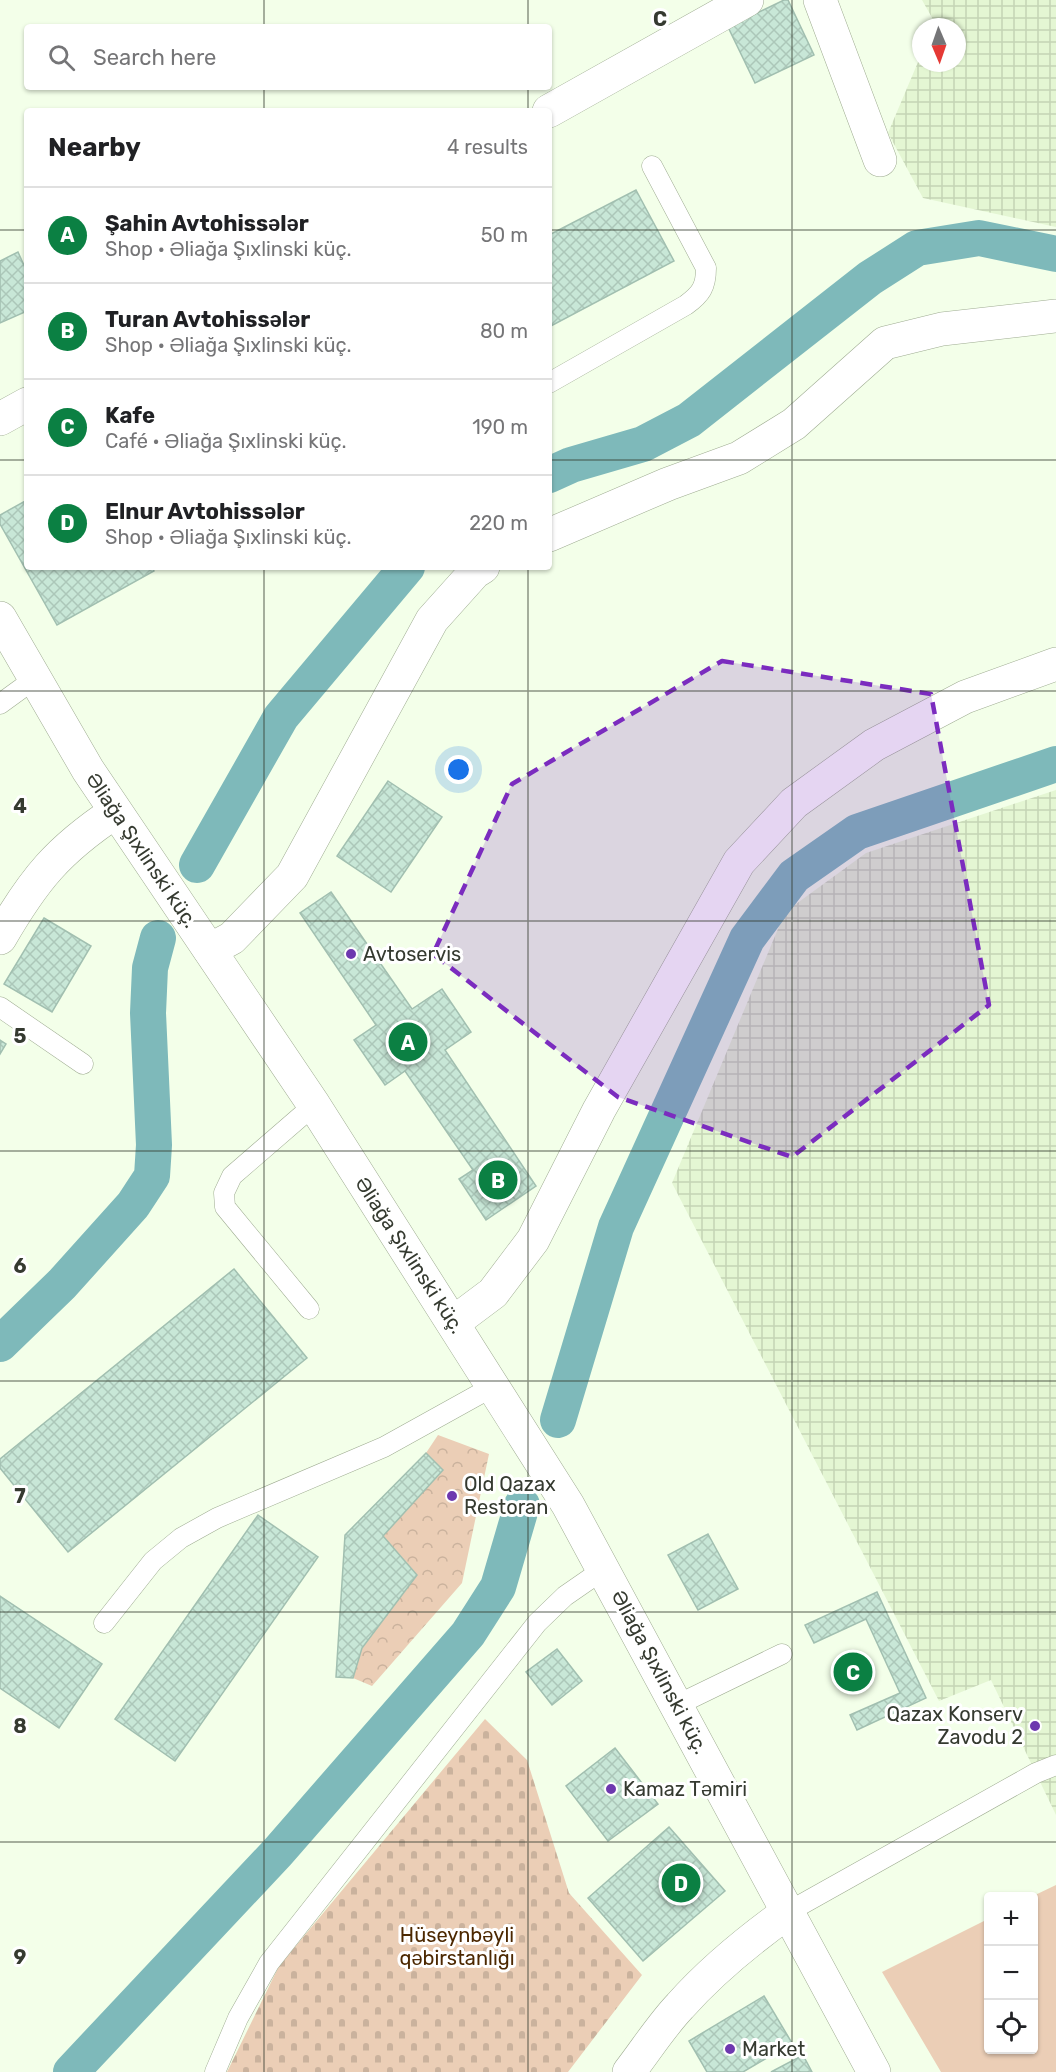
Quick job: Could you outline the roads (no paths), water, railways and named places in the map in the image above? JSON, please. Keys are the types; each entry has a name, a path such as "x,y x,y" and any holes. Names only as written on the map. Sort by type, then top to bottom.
{"street":[{"path":"552,109 747,0"},
{"path":"820,0 880,160"},
{"path":"552,534 668,484 739,458 794,424 885,343 942,328 1056,316"},
{"path":"0,419 24,406"},
{"path":"210,950 232,938 292,876 432,620 478,570"},
{"name":"Əliağa Şıxlinski küç.","path":"0,618 33,680 115,812 314,1105 494,1386 604,1569 874,2072"},
{"path":"453,1323 493,1293 533,1240 599,1110 739,862 794,802 874,745 965,697 1056,664"},
{"path":"0,938 22,899 50,862 80,836 115,812"},
{"path":"629,2072 679,2007 708,1976 745,1943 788,1912"}],"lane":[{"path":"552,380 686,305 699,296 706,284 706,268 652,166"},
{"path":"0,704 33,680"},
{"path":"0,1007 82,1064"},
{"path":"309,1309 225,1206 224,1193 232,1176 314,1105"},
{"path":"104,1623 153,1561 181,1538 217,1518 384,1447 494,1386"},
{"path":"215,2072 238,2018 269,1963 340,1871 537,1623 565,1596 604,1569"},
{"path":"677,1705 782,1654"},
{"path":"788,1912 1036,1773 1056,1765"}],"waterway":[{"path":"552,474 571,465 643,444 689,420 870,278 917,248 979,238 1056,254"},
{"path":"197,865 281,717 404,570"},
{"path":"558,1420 616,1227 747,939 794,876 857,832 1056,764"},
{"path":"0,1344 62,1284 133,1205 152,1176 154,1145 148,1013 150,968 158,938"},
{"path":"71,2072 277,1853 468,1634 498,1587 522,1505"}],"place":[{"name":"Avtoservis","path":"351,954"},
{"name":"Şahin Avtohissələr","path":"408,1042"},
{"name":"Turan Avtohissələr","path":"498,1180"},
{"name":"Old Qazax Restoran","path":"452,1496"},
{"name":"Kafe","path":"853,1672"},
{"name":"Qazax Konserv Zavodu 2","path":"1035,1726"},
{"name":"Kamaz Təmiri","path":"611,1789"},
{"name":"Elnur Avtohissələr","path":"681,1883"},
{"name":"Market","path":"730,2049"}],"park label":[{"name":"Hüseynbəyli qəbirstanlığı","path":"457,1946"}]}
